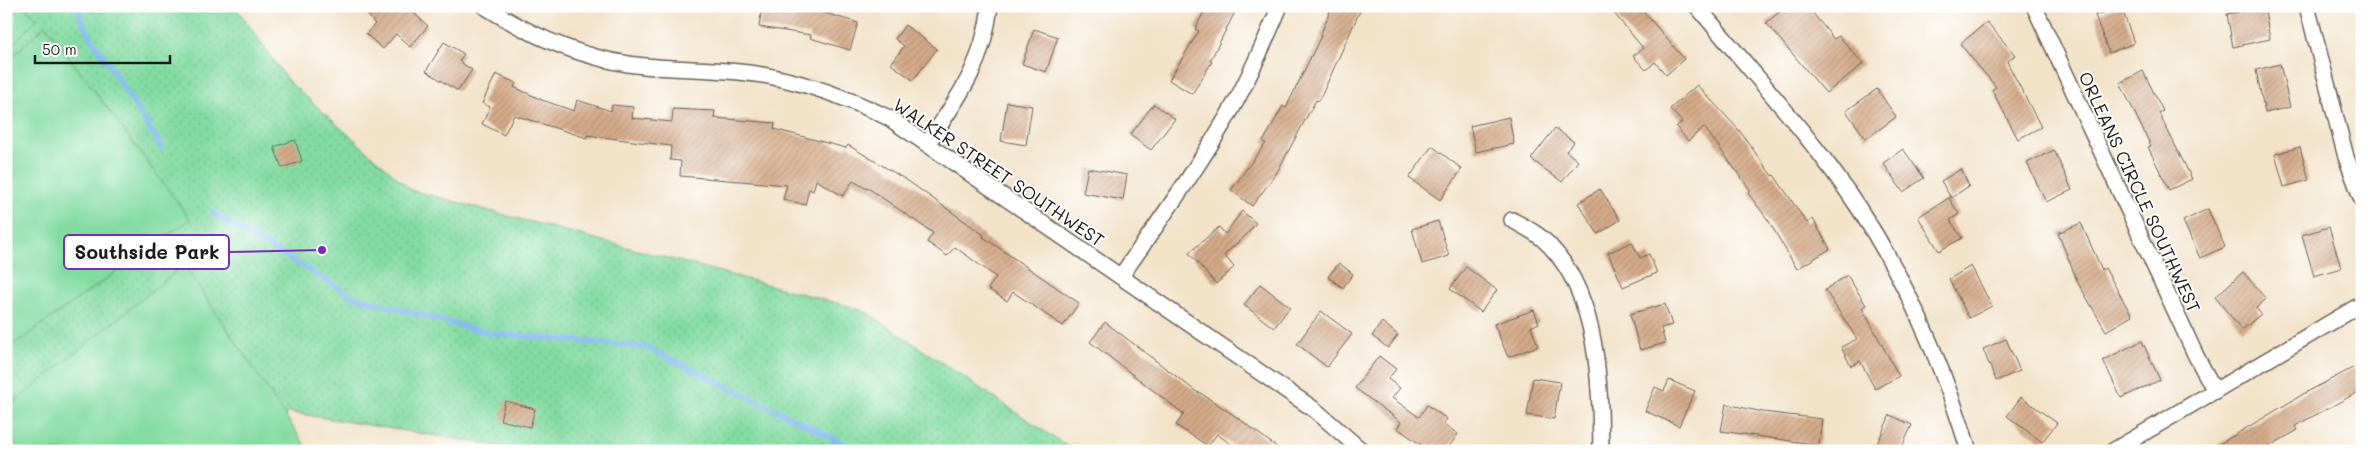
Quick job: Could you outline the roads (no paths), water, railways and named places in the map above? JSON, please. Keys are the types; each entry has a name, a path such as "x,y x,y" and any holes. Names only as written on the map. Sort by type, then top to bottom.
{"street":[{"name":"WALKER STREET SOUTHWEST","path":"484,6 513,24 549,42 588,55 628,64 761,75 808,84 848,99 889,118 1315,410 1362,451"},
{"path":"928,143 963,91 977,64 986,35 990,6"},
{"path":"1121,276 1177,196 1215,136 1261,51 1280,6"},
{"path":"1697,6 1826,162 1869,224 1904,286 1930,339 1951,394 1969,451"},
{"name":"ORLEANS CIRCLE SOUTHWEST","path":"2034,6 2196,356 2215,392"},
{"path":"2307,6 2346,157 2362,200"},
{"path":"1512,220 1532,231 1549,245 1563,262 1575,285 1588,319 1596,354 1600,390 1601,451"},
{"path":"2113,451 2362,304"}],"waterway":[{"path":"76,6 87,31 162,148"},
{"path":"212,213 354,297 488,333 646,347 859,451"}],"place":[{"name":"Southside Park","path":"322,250"}]}
